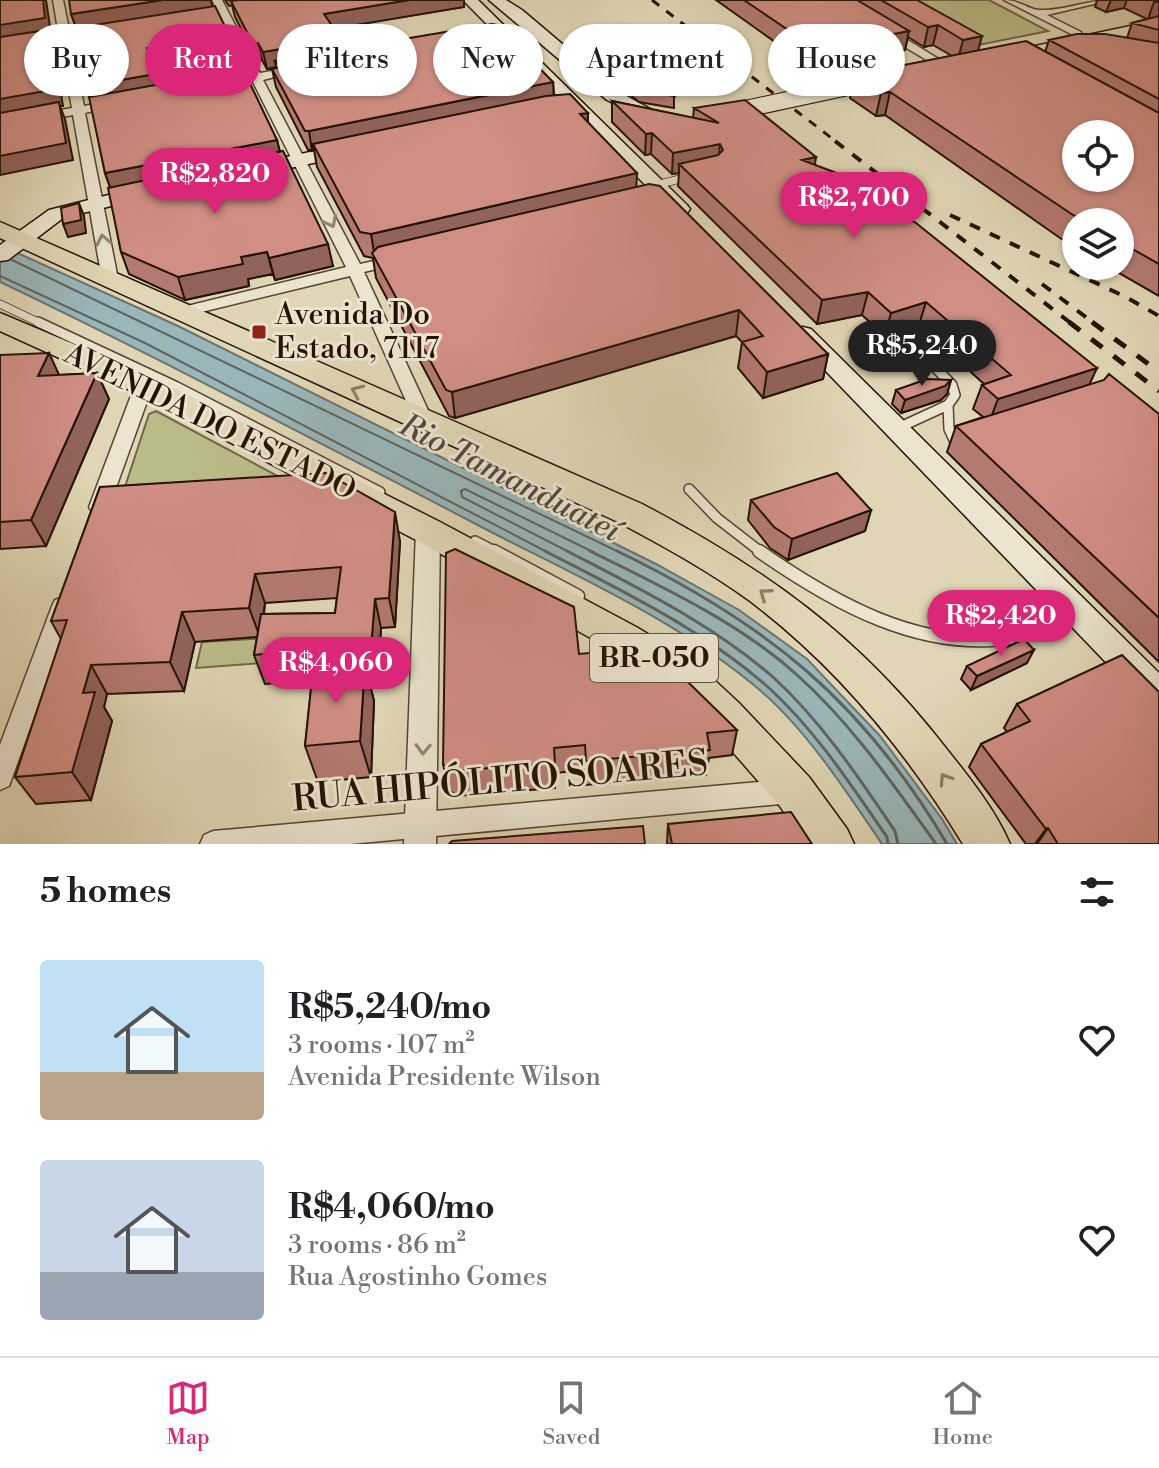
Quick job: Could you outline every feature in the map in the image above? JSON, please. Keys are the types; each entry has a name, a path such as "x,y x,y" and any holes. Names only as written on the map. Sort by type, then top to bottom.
{"highway":[{"path":"10,241 110,279 630,513 699,550 763,591 828,644 890,706 932,759 988,844"},
{"name":"AVENIDA DO ESTADO","path":"0,321 144,385 428,531 625,639 684,676 725,715 794,791 832,844"}],"main road":[{"path":"470,0 486,24"},
{"path":"496,0 522,24"},
{"path":"1083,37 1159,16"},
{"path":"984,58 1159,25"},
{"path":"543,37 628,107 643,114 671,119"},
{"path":"919,72 952,64"},
{"path":"543,85 701,229"},
{"path":"703,118 804,96"},
{"path":"236,173 361,148"},
{"path":"10,241 56,214 158,189"},
{"path":"788,318 1159,695"}],"street":[{"path":"58,0 62,24"},
{"path":"1009,0 1083,37 1114,48"},
{"path":"1037,14 1106,0"},
{"path":"216,4 236,11"},
{"path":"207,15 216,4"},
{"path":"216,4 227,24"},
{"path":"872,23 952,64"},
{"path":"0,48 24,44"},
{"path":"1015,51 1043,66"},
{"path":"261,89 355,270 424,421"},
{"path":"75,96 110,279"},
{"path":"0,124 122,102"},
{"path":"181,312 415,256"},
{"path":"92,527 144,385"},
{"path":"420,835 428,531"},
{"path":"0,778 70,586"},
{"name":"RUA HIPÓLITO SOARES","path":"213,844 420,835 794,791"}],"lane":[{"path":"659,194 702,174"},
{"path":"0,304 177,387 384,494"},
{"path":"897,428 948,405 955,395 952,385 911,342"},
{"path":"948,405 950,435 955,442 967,439"},
{"path":"689,489 709,513 782,569 840,603 904,629 960,641 1014,638 1078,613"},
{"path":"467,537 589,603"},
{"path":"627,626 652,641"},
{"path":"664,648 710,683"}],"green space":[{"path":"880,0 989,0 1048,31 964,48"},
{"path":"156,411 287,481 116,514 149,414"},
{"path":"266,638 262,663 196,668 202,642"}],"water":[{"name":"Rio Tamanduateí","path":"0,245 178,326 656,564 739,610 807,659 880,736 957,844 882,844 826,764 779,708 729,666 694,642 583,579 0,282"}],"building":[{"path":"0,0 43,0 45,18 0,25"},
{"path":"69,0 163,0 71,14"},
{"path":"409,0 324,14 331,24 277,24 277,50 263,52 261,24 243,24 231,1"},
{"path":"744,0 857,0 897,24 779,24"},
{"path":"881,0 917,0 982,36 963,40 938,25 928,27"},
{"path":"215,6 224,24 145,24 145,76 129,79 129,24 100,24"},
{"path":"1159,16 1159,30 1132,23"},
{"path":"24,33 24,95 0,99 0,37"},
{"path":"433,34 433,96 483,96 305,131 286,96 417,96 417,37"},
{"path":"1077,34 1105,34 1159,43 1159,99 1049,40"},
{"path":"1026,41 1159,113 1159,264 1134,250 1134,208 1063,208 896,96 905,96 905,65"},
{"path":"543,72 553,82 543,84"},
{"path":"145,87 145,96 256,96 277,140 105,173 89,97 129,96 129,90"},
{"path":"546,96 572,96 588,113 580,114 637,173 371,234 360,232 313,144"},
{"path":"745,100 816,157 802,160 847,177 882,196 868,205 837,190 809,197 838,222 891,208 916,223 1097,368 998,399 982,385 1011,375 926,302 891,313 868,292 822,300 679,164 718,155 723,150 720,144 673,153 652,133 646,134 612,101 719,123 694,108"},
{"path":"59,102 66,143 0,156 0,113"},
{"path":"283,151 328,244 269,258 267,252 241,257 243,264 178,277 121,252 108,188"},
{"path":"649,184 660,186 828,354 767,372 742,342 763,336 739,310 452,392 446,390 372,253 378,247"},
{"path":"79,203 81,220 63,224 61,208"},
{"path":"49,353 38,376 97,373 31,520 0,522 0,355"},
{"path":"1109,374 1159,414 1159,618 956,426 1104,380"},
{"path":"927,379 951,380 945,386 905,400 896,390"},
{"path":"326,473 395,512 389,598 375,599 371,648 325,648 254,655 261,614 335,613 341,567 255,574 249,608 182,612 170,662 91,665 83,693 95,692 72,772 15,777 67,620 51,621 100,487"},
{"path":"837,473 871,510 792,539 774,527 751,500"},
{"path":"455,549 574,607 579,654 644,648 690,684 737,730 707,733 710,750 586,761 585,745 554,748 555,763 452,771 443,764 446,553"},
{"path":"1024,639 1034,650 977,676 967,666"},
{"path":"1122,655 1159,692 1159,844 1058,844 981,744 1030,721 1017,704"},
{"path":"365,664 360,741 305,746 313,669"},
{"path":"791,812 812,844 672,844 668,824"},
{"path":"643,826 645,844 449,844 452,841"}],"railway":[{"path":"652,0 838,143"},
{"path":"835,141 1072,324"},
{"path":"950,215 1126,297 1159,316"},
{"path":"1042,284 1095,324"},
{"path":"1069,322 1159,391"},
{"path":"1092,322 1159,372"}],"place":[{"name":"Avenida Do Estado, 7117","path":"259,332"}]}
